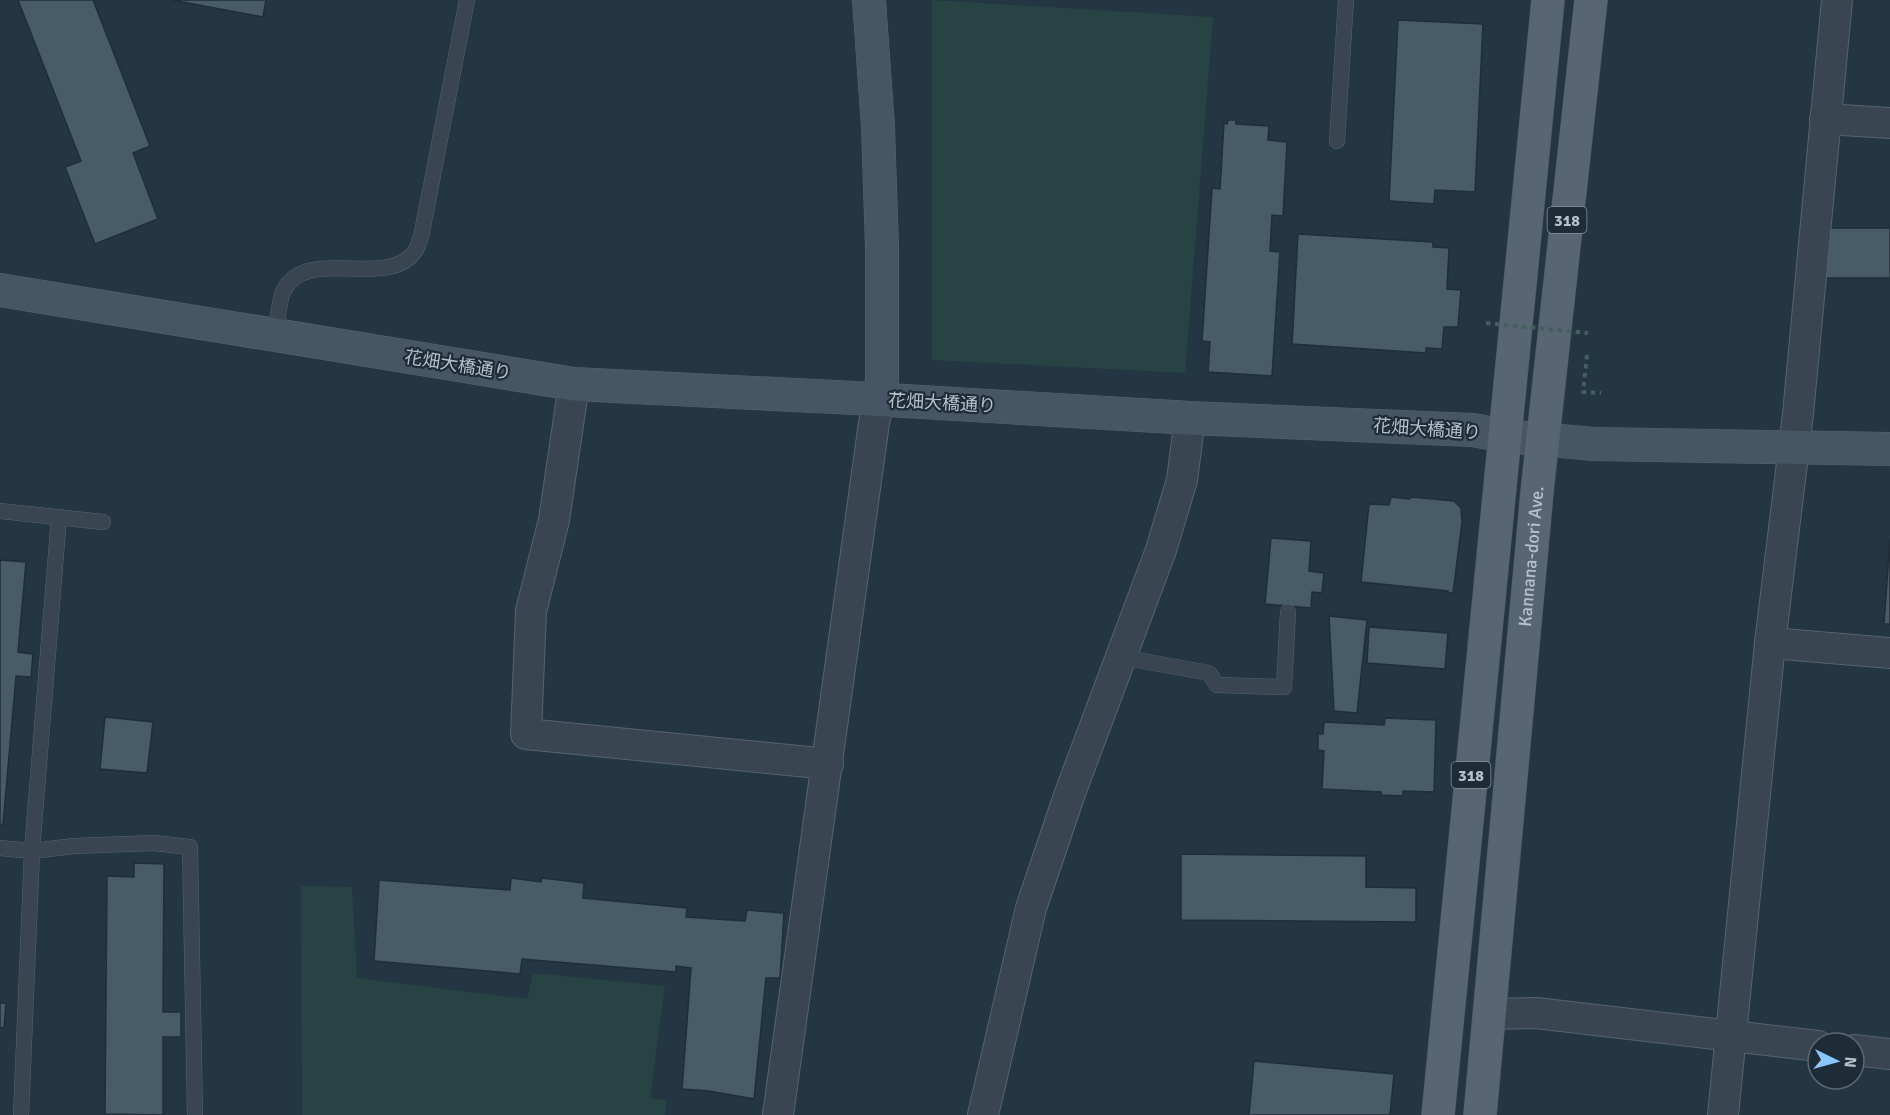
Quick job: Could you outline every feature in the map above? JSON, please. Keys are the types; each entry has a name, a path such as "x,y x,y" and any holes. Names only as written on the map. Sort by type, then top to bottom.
{"main road":[{"name":"Kannana-dori Ave.","path":"1438,1115 1547,0"},
{"name":"Kannana-dori Ave.","path":"1480,1115 1543,440 1591,0"}],"street":[{"path":"778,1115 874,423 882,381 882,247 878,127 869,0"},
{"path":"1724,1115 1770,643 1798,414 1837,0"},
{"path":"1825,119 1890,123"},
{"name":"花畑大橋通り","path":"0,290 574,384 879,399 1190,418 1473,430 1505,436 1594,444 1890,449"},
{"path":"574,384 554,520 531,611 526,734 828,764"},
{"path":"983,1115 1031,908 1070,793 1161,550 1182,480 1190,418"},
{"path":"1770,643 1890,653"},
{"path":"1490,1014 1536,1013 1806,1045"},
{"path":"1866,1051 1890,1054"}],"lane":[{"path":"276,335 283,291 290,281 306,272 328,267 374,269 388,267 403,261 415,251 421,237 467,0"},
{"path":"1337,141 1346,0"},
{"path":"0,511 103,522"},
{"path":"21,1115 32,851 58,517"},
{"path":"1121,657 1209,673 1217,685 1284,687 1288,612"},
{"path":"0,848 32,851 74,846 154,843 190,847 195,1115"}],"path":[{"path":"1486,323 1588,333"},
{"path":"1587,345 1583,392 1601,393"}],"green space":[{"path":"932,0 1213,17 1185,373 932,360"},
{"path":"301,886 352,887 357,978 527,999 533,973 665,986 650,1098 667,1100 665,1115 302,1115"}],"building":[{"path":"18,0 93,0 150,146 133,153 158,219 95,244 65,167 81,161"},
{"path":"172,0 266,0 263,17"},
{"path":"1398,20 1483,24 1475,192 1435,190 1434,204 1389,201"},
{"path":"1228,120 1236,120 1236,124 1269,126 1268,140 1287,142 1283,216 1272,215 1270,251 1280,252 1272,376 1208,372 1210,342 1202,341 1212,188 1220,189 1224,123 1227,124"},
{"path":"1826,228 1890,228 1890,278 1826,278"},
{"path":"1298,234 1433,242 1433,247 1449,248 1447,289 1461,290 1458,327 1444,327 1442,349 1426,348 1426,353 1292,344"},
{"path":"1391,497 1454,501 1461,508 1462,522 1453,593 1361,582 1369,504 1389,505"},
{"path":"1271,538 1311,541 1309,571 1324,573 1322,593 1312,592 1311,608 1265,604"},
{"path":"1890,538 1890,624 1884,624"},
{"path":"0,560 26,562 18,652 33,654 31,677 16,676 3,825 0,825"},
{"path":"1329,616 1367,620 1357,713 1334,711"},
{"path":"1369,627 1448,633 1445,669 1367,663"},
{"path":"105,717 153,722 147,773 100,769"},
{"path":"1385,718 1436,720 1434,792 1403,791 1403,796 1381,795 1381,792 1322,789 1324,751 1318,750 1318,734 1323,734 1324,722 1384,725"},
{"path":"1181,854 1366,856 1366,887 1416,888 1416,922 1181,920"},
{"path":"134,863 164,864 163,1012 181,1012 181,1037 163,1037 163,1115 105,1114 107,876 134,877"},
{"path":"511,878 541,882 542,878 584,883 583,898 687,908 686,917 745,921 747,910 784,913 780,978 766,978 754,1099 682,1089 691,968 676,966 676,972 522,959 520,974 374,961 379,880 510,890"},
{"path":"0,1003 6,1003 4,1028 0,1028"},
{"path":"1254,1061 1394,1074 1390,1115 1249,1115"}]}
